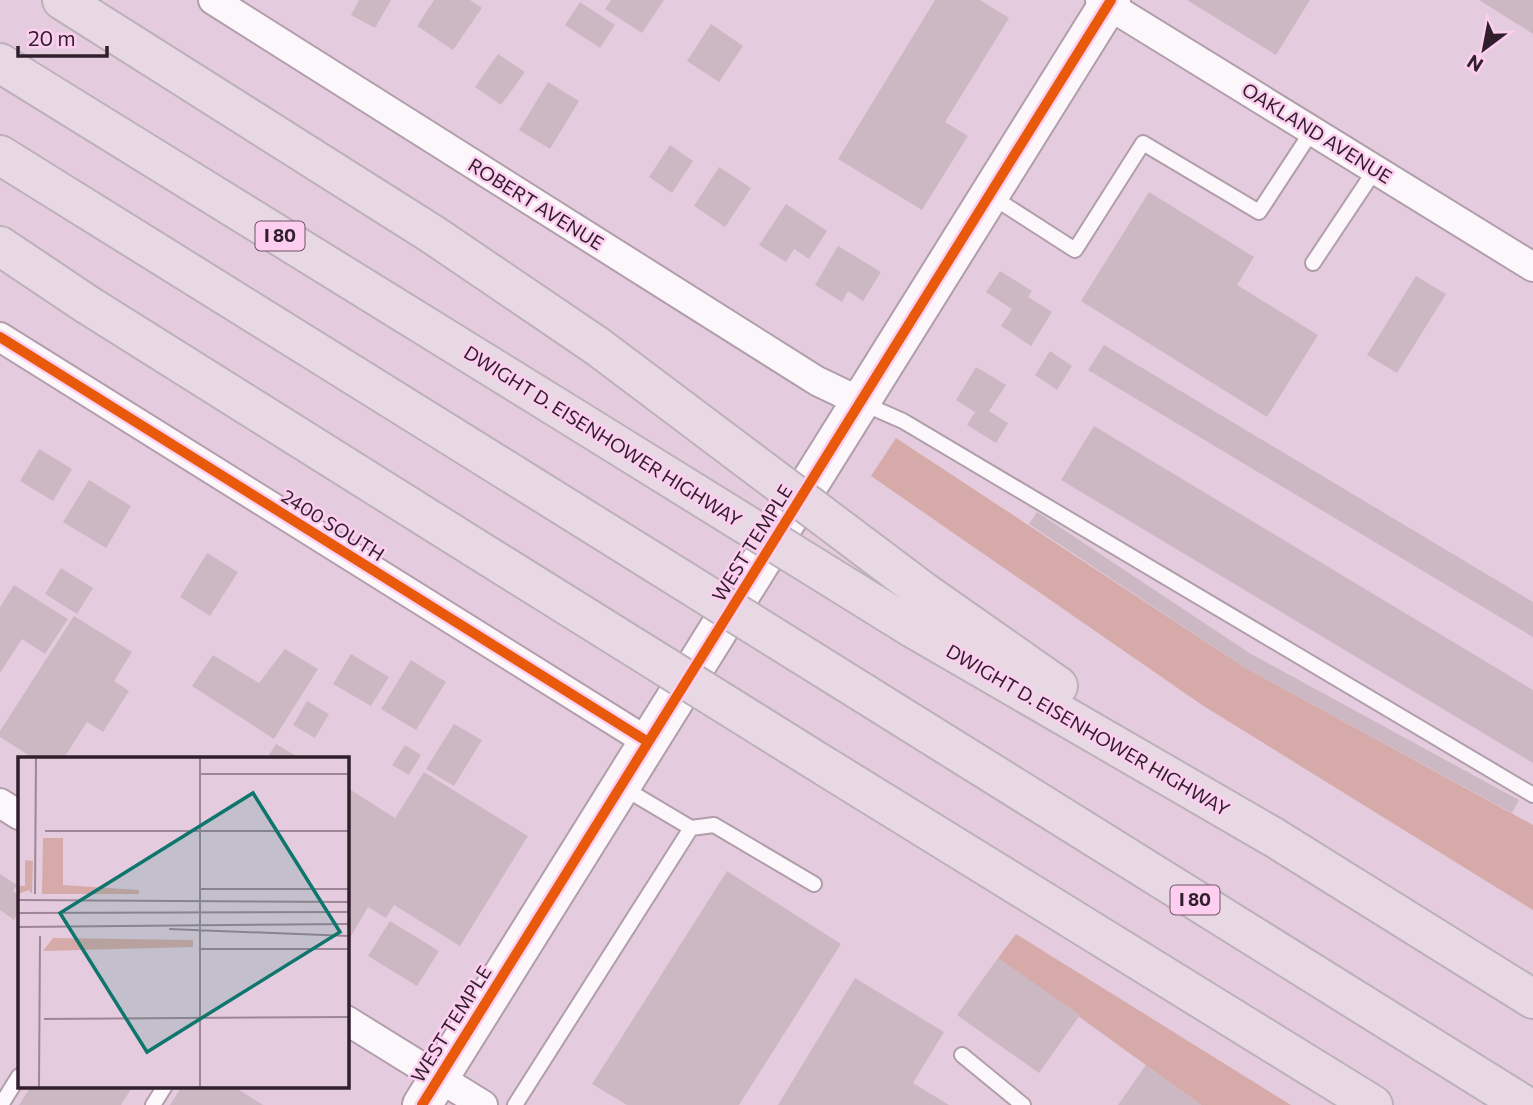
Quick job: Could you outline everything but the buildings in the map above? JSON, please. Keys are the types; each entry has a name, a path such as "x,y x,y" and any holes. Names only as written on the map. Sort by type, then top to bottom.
{"highway":[{"path":"62,0 432,234 597,346 917,609"},
{"name":"DWIGHT D. EISENHOWER HIGHWAY","path":"4,65 553,405 917,609 1533,999"},
{"name":"I 80","path":"0,155 1524,1105"},
{"path":"0,246 88,305 475,548 1373,1105"},
{"path":"0,260 88,305"}],"street":[{"name":"ROBERT AVENUE","path":"213,0 817,382 861,402"},
{"name":"WEST TEMPLE","path":"430,1091 990,196 1106,2"},
{"name":"OAKLAND AVENUE","path":"1106,2 1533,267"},
{"name":"2400 SOUTH","path":"0,337 648,742"},
{"path":"0,803 18,814"},
{"path":"348,1022 430,1091 483,1105"}],"lane":[{"path":"990,196 1075,250 1143,143 1259,212 1312,131"},
{"path":"1313,263 1375,170"},
{"path":"861,402 903,421 1533,795"},
{"path":"621,786 691,828 714,825 814,884"},
{"path":"515,1105 691,828"},
{"path":"962,1055 1023,1105"},
{"path":"1,1105 18,1078"},
{"path":"153,1105 164,1088"}],"shaded area":[{"path":"896,438 1244,667 1533,825 1533,910 1202,705 871,476"},
{"path":"1016,934 1291,1105 1201,1105 998,958"}],"cycle path":[{"path":"422,1105 1111,0"},
{"path":"0,337 648,742"}]}
